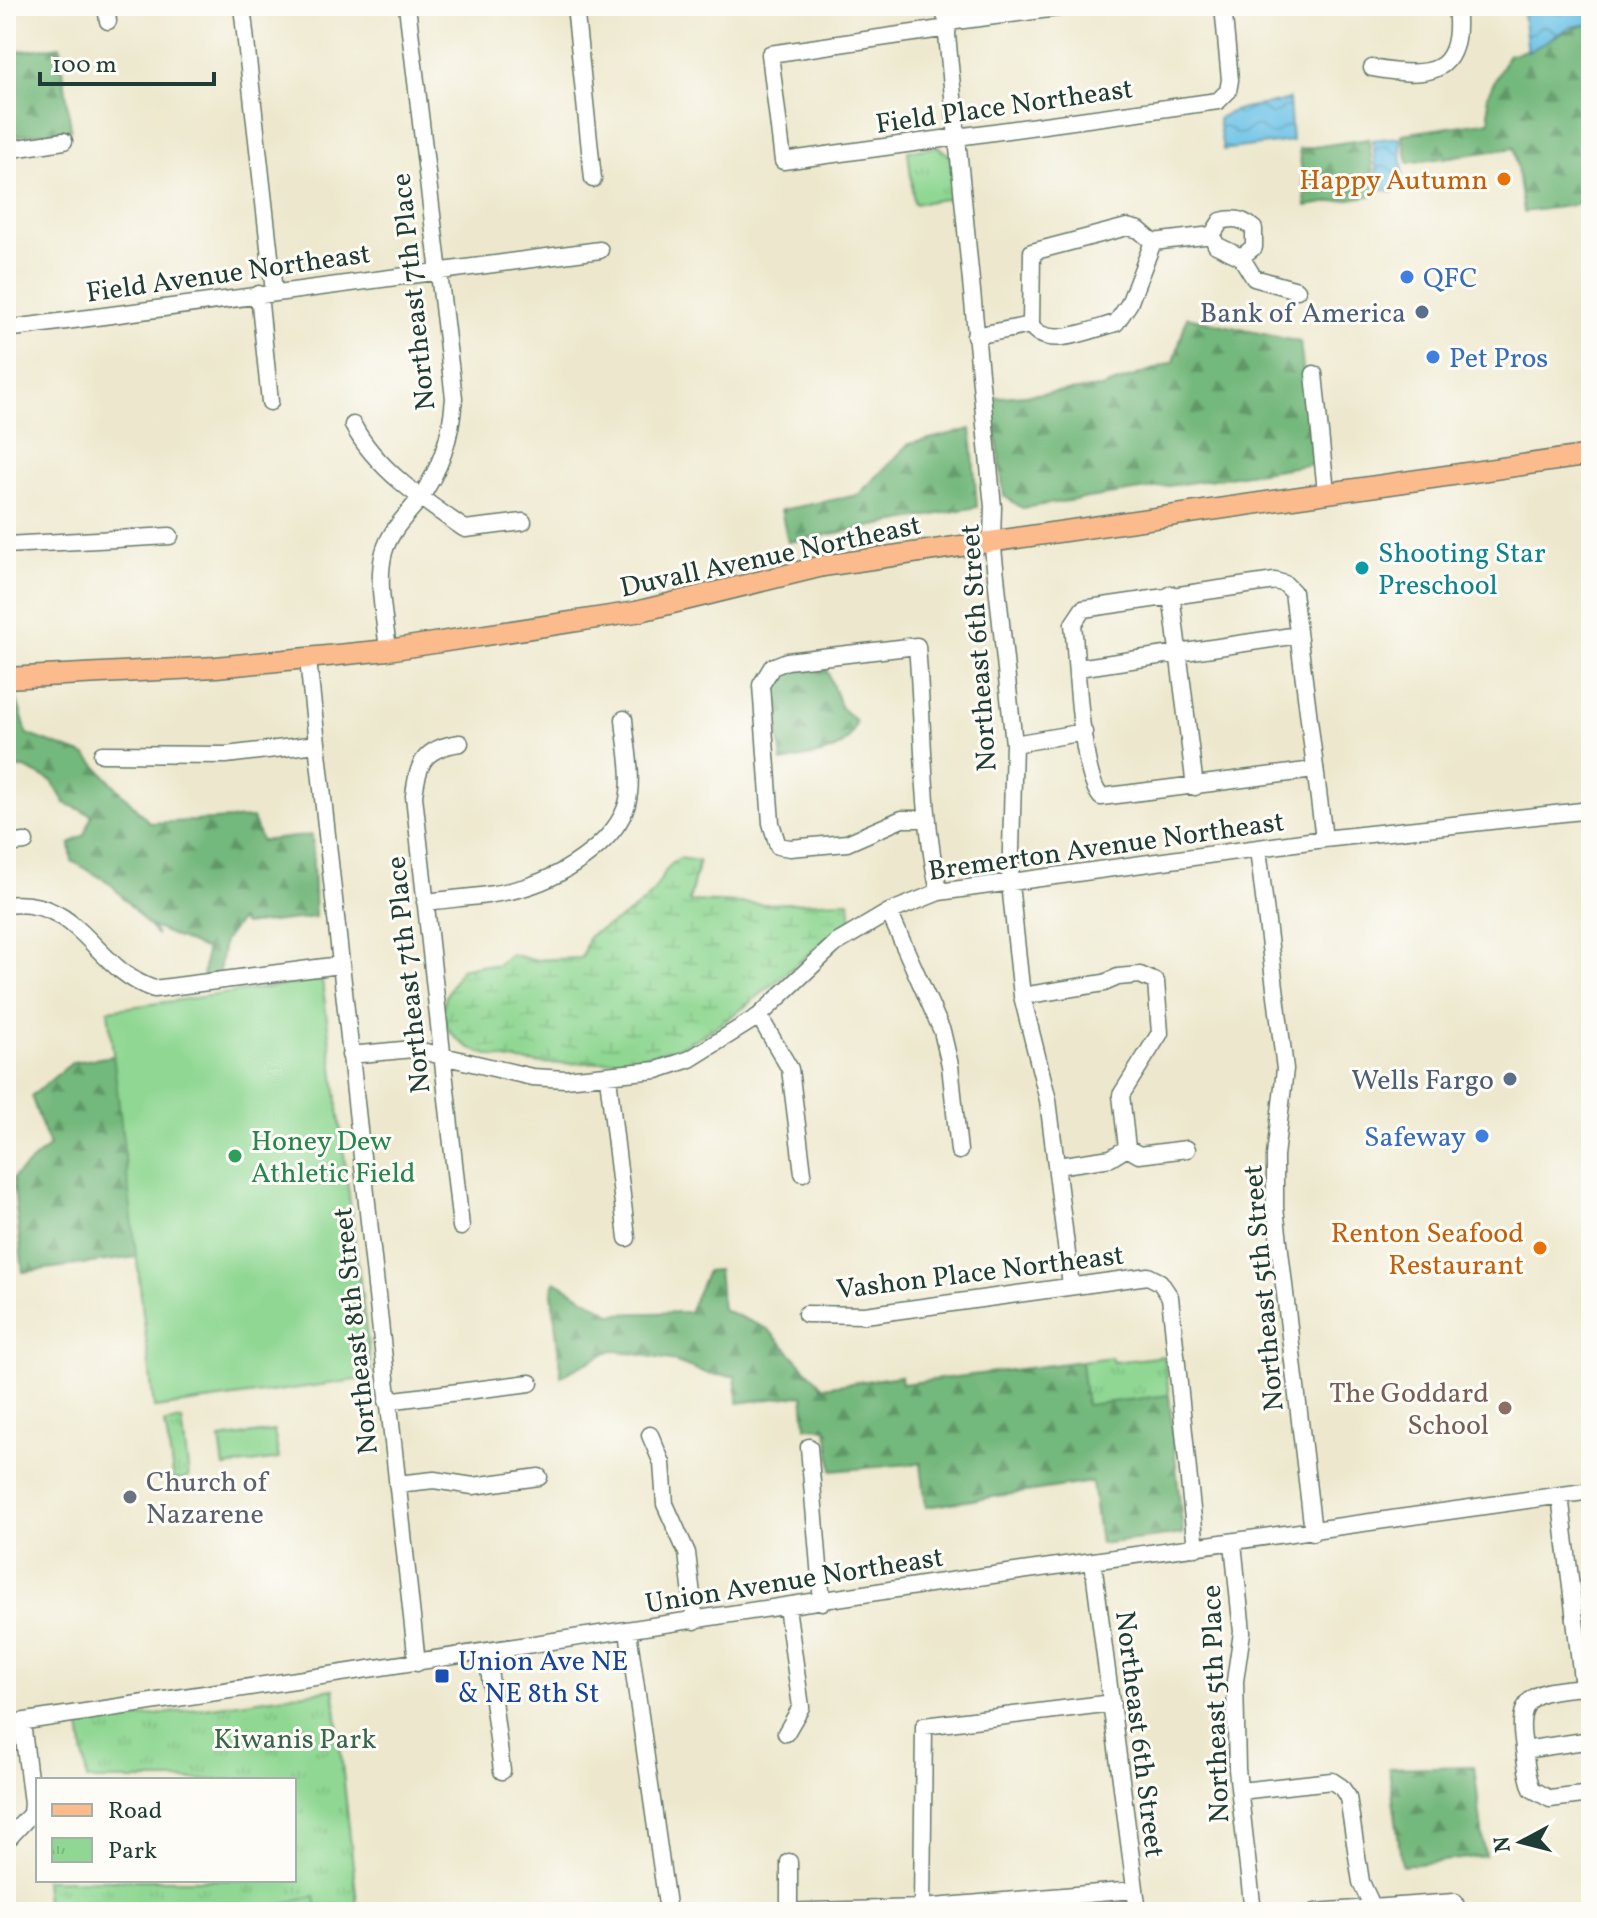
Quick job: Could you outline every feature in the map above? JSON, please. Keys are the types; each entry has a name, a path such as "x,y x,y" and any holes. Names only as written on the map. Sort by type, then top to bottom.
{"main road":[{"name":"Duvall Avenue Northeast","path":"6,678 308,660 388,650 636,612 823,566 992,539 1591,455"}],"street":[{"path":"242,6 266,293 270,402"},
{"name":"Northeast 7th Place","path":"388,650 381,577 384,552 392,532 420,498 445,454 452,427 454,398 407,6"},
{"path":"575,6 593,179"},
{"name":"Northeast 6th Street","path":"941,6 948,25 993,507 992,539 1014,744 1010,884 1022,996 1048,1100 1071,1286"},
{"path":"948,25 1073,6"},
{"name":"Field Place Northeast","path":"948,25 770,54 783,161 1218,101 1228,91 1230,80 1223,6"},
{"path":"1372,68 1403,74 1434,70 1455,52 1460,34 1456,6"},
{"path":"6,150 64,141"},
{"path":"1212,235 1221,221 1238,219 1248,223 1254,229 1254,247 1241,257"},
{"path":"1153,242 1129,304 1116,323 1049,339 1036,335 1031,325 1032,252 1127,227 1139,230 1153,242 1212,235"},
{"path":"1212,235 1216,245 1241,257 1254,278 1297,290"},
{"name":"Field Avenue Northeast","path":"6,329 438,269 600,250"},
{"path":"975,336 1031,325"},
{"path":"1314,374 1326,492"},
{"path":"353,425 363,444 420,498 465,529 523,522"},
{"path":"6,545 170,536"},
{"path":"1314,770 1101,797 1090,780 1073,624 1078,614 1083,609 1171,594 1275,581 1285,584 1293,592 1324,839"},
{"path":"1171,594 1195,787"},
{"path":"1078,668 1298,635"},
{"path":"928,819 902,819 847,843 790,848 778,846 771,823 761,685 766,674 787,661 917,646 928,819 929,848 939,892"},
{"name":"Northeast 8th Street","path":"308,660 417,1663"},
{"path":"425,902 522,889 547,882 605,840 621,819 628,802 624,719"},
{"path":"1014,744 1084,732"},
{"name":"Northeast 7th Place","path":"460,743 440,746 426,756 417,773 414,796 461,1227"},
{"path":"102,754 226,755 317,744"},
{"name":"Bremerton Avenue Northeast","path":"350,1055 413,1049 532,1077 608,1077 657,1070 690,1059 759,1016 835,944 889,912 939,892 1324,839 1591,810"},
{"path":"6,844 25,842"},
{"name":"Northeast 5th Street","path":"1258,849 1285,1069 1275,1156 1275,1208 1313,1532"},
{"path":"6,905 27,903 60,912 130,978 154,989 340,965"},
{"path":"889,912 942,1031 950,1065 959,1151"},
{"path":"1022,996 1104,983 1118,977 1149,977 1156,982 1160,1033 1121,1095 1127,1148"},
{"path":"759,1016 790,1069 803,1173"},
{"path":"608,1077 627,1238"},
{"path":"1127,1148 1139,1155 1187,1149"},
{"path":"1057,1166 1111,1158 1127,1148"},
{"name":"Vashon Place Northeast","path":"806,1314 865,1315 1148,1276 1160,1282 1170,1297 1196,1548"},
{"path":"387,1401 530,1383"},
{"path":"650,1435 662,1463 665,1504 687,1553 695,1621"},
{"path":"809,1447 822,1602"},
{"path":"397,1484 434,1480 473,1486 539,1477"},
{"name":"Union Avenue Northeast","path":"14,1723 1591,1491"},
{"path":"1560,1495 1585,1650 1587,1687 1536,1694 1526,1702 1520,1717 1529,1782 1537,1794 1550,1799 1591,1794"},
{"name":"Northeast 5th Place","path":"1233,1543 1242,1632 1235,1681 1240,1791 1253,1912"},
{"name":"Northeast 6th Street","path":"1093,1562 1138,1912"},
{"path":"786,1733 801,1707 787,1607"},
{"path":"628,1631 668,1912"},
{"path":"487,1653 502,1771"},
{"path":"922,1908 924,1726 1112,1703"},
{"path":"6,1841 31,1814 14,1723"},
{"path":"1524,1750 1591,1740"},
{"path":"1240,1791 1332,1781 1341,1787 1348,1797 1361,1882 1374,1910"},
{"path":"789,1862 789,1912"},
{"path":"776,1912 922,1908 1134,1890"},
{"path":"1315,1912 1455,1902"}],"green space":[{"path":"1591,24 1591,203 1524,212 1514,148 1408,163 1402,134 1490,121 1487,96 1508,55"},
{"path":"60,46 71,130 6,137 6,53"},
{"path":"1369,139 1375,195 1306,206 1299,149"},
{"path":"939,147 950,156 956,197 914,204 908,151"},
{"path":"1187,317 1300,342 1314,464 1022,508 1004,496 991,398 1101,388 1174,362"},
{"path":"971,429 977,507 788,542 781,510 858,495 909,444"},
{"path":"824,662 841,708 856,721 852,733 838,748 782,762 772,687 780,668"},
{"path":"6,696 16,696 27,734 87,756 150,823 253,818 261,841 312,835 315,917 244,925 240,920 224,941 219,973 203,978 206,950 151,926 157,935 110,883 72,861 70,844 84,835 92,815 65,803 52,781 25,768 6,768"},
{"path":"679,858 699,861 689,901 764,904 849,901 852,919 731,1017 686,1044 663,1052 587,1063 504,1059 471,1048 449,1030 444,1003 460,969 496,966 511,954 533,960 581,958 589,936 639,906 652,893 670,865"},
{"name":"Honey Dew Athletic Field","path":"322,980 372,1378 154,1408 108,1010"},
{"path":"114,1056 137,1257 23,1272 13,1178 49,1146 31,1096 73,1062"},
{"path":"718,1270 722,1309 768,1329 823,1387 901,1376 902,1384 1081,1361 1086,1405 1169,1395 1183,1534 1100,1544 1092,1482 926,1507 921,1463 832,1471 827,1428 806,1427 803,1395 738,1403 735,1376 711,1375 671,1360 612,1350 561,1376 552,1292 555,1281 612,1314 689,1312 707,1271"},
{"path":"1164,1356 1169,1395 1086,1405 1081,1361 1111,1357 1113,1362"},
{"path":"182,1420 189,1477 174,1480 165,1423"},
{"path":"274,1431 279,1459 224,1467 220,1439"},
{"name":"Kiwanis Park","path":"334,1689 358,1912 47,1912 44,1882 296,1882 296,1778 87,1778 80,1726"},
{"path":"1474,1766 1485,1856 1402,1866 1389,1768"},
{"path":"315,1896 317,1912 255,1912"}],"water":[{"path":"1522,6 1591,6 1591,24 1570,27 1528,52"},
{"path":"1289,99 1292,141 1223,150 1218,119 1235,110"},
{"path":"1400,137 1403,175 1394,192 1378,189 1373,140"}],"place":[{"name":"Happy Autumn","path":"1504,179"},
{"name":"QFC","path":"1407,277"},
{"name":"Bank of America","path":"1422,312"},
{"name":"Pet Pros","path":"1433,357"},
{"name":"Shooting Star Preschool","path":"1362,568"},
{"name":"Wells Fargo","path":"1510,1079"},
{"name":"Safeway","path":"1482,1136"},
{"name":"Honey Dew Athletic Field","path":"235,1156"},
{"name":"Renton Seafood Restaurant","path":"1540,1248"},
{"name":"The Goddard School","path":"1505,1408"},
{"name":"Church of Nazarene","path":"130,1497"},
{"name":"Union Ave NE & NE 8th St","path":"442,1676"}]}
